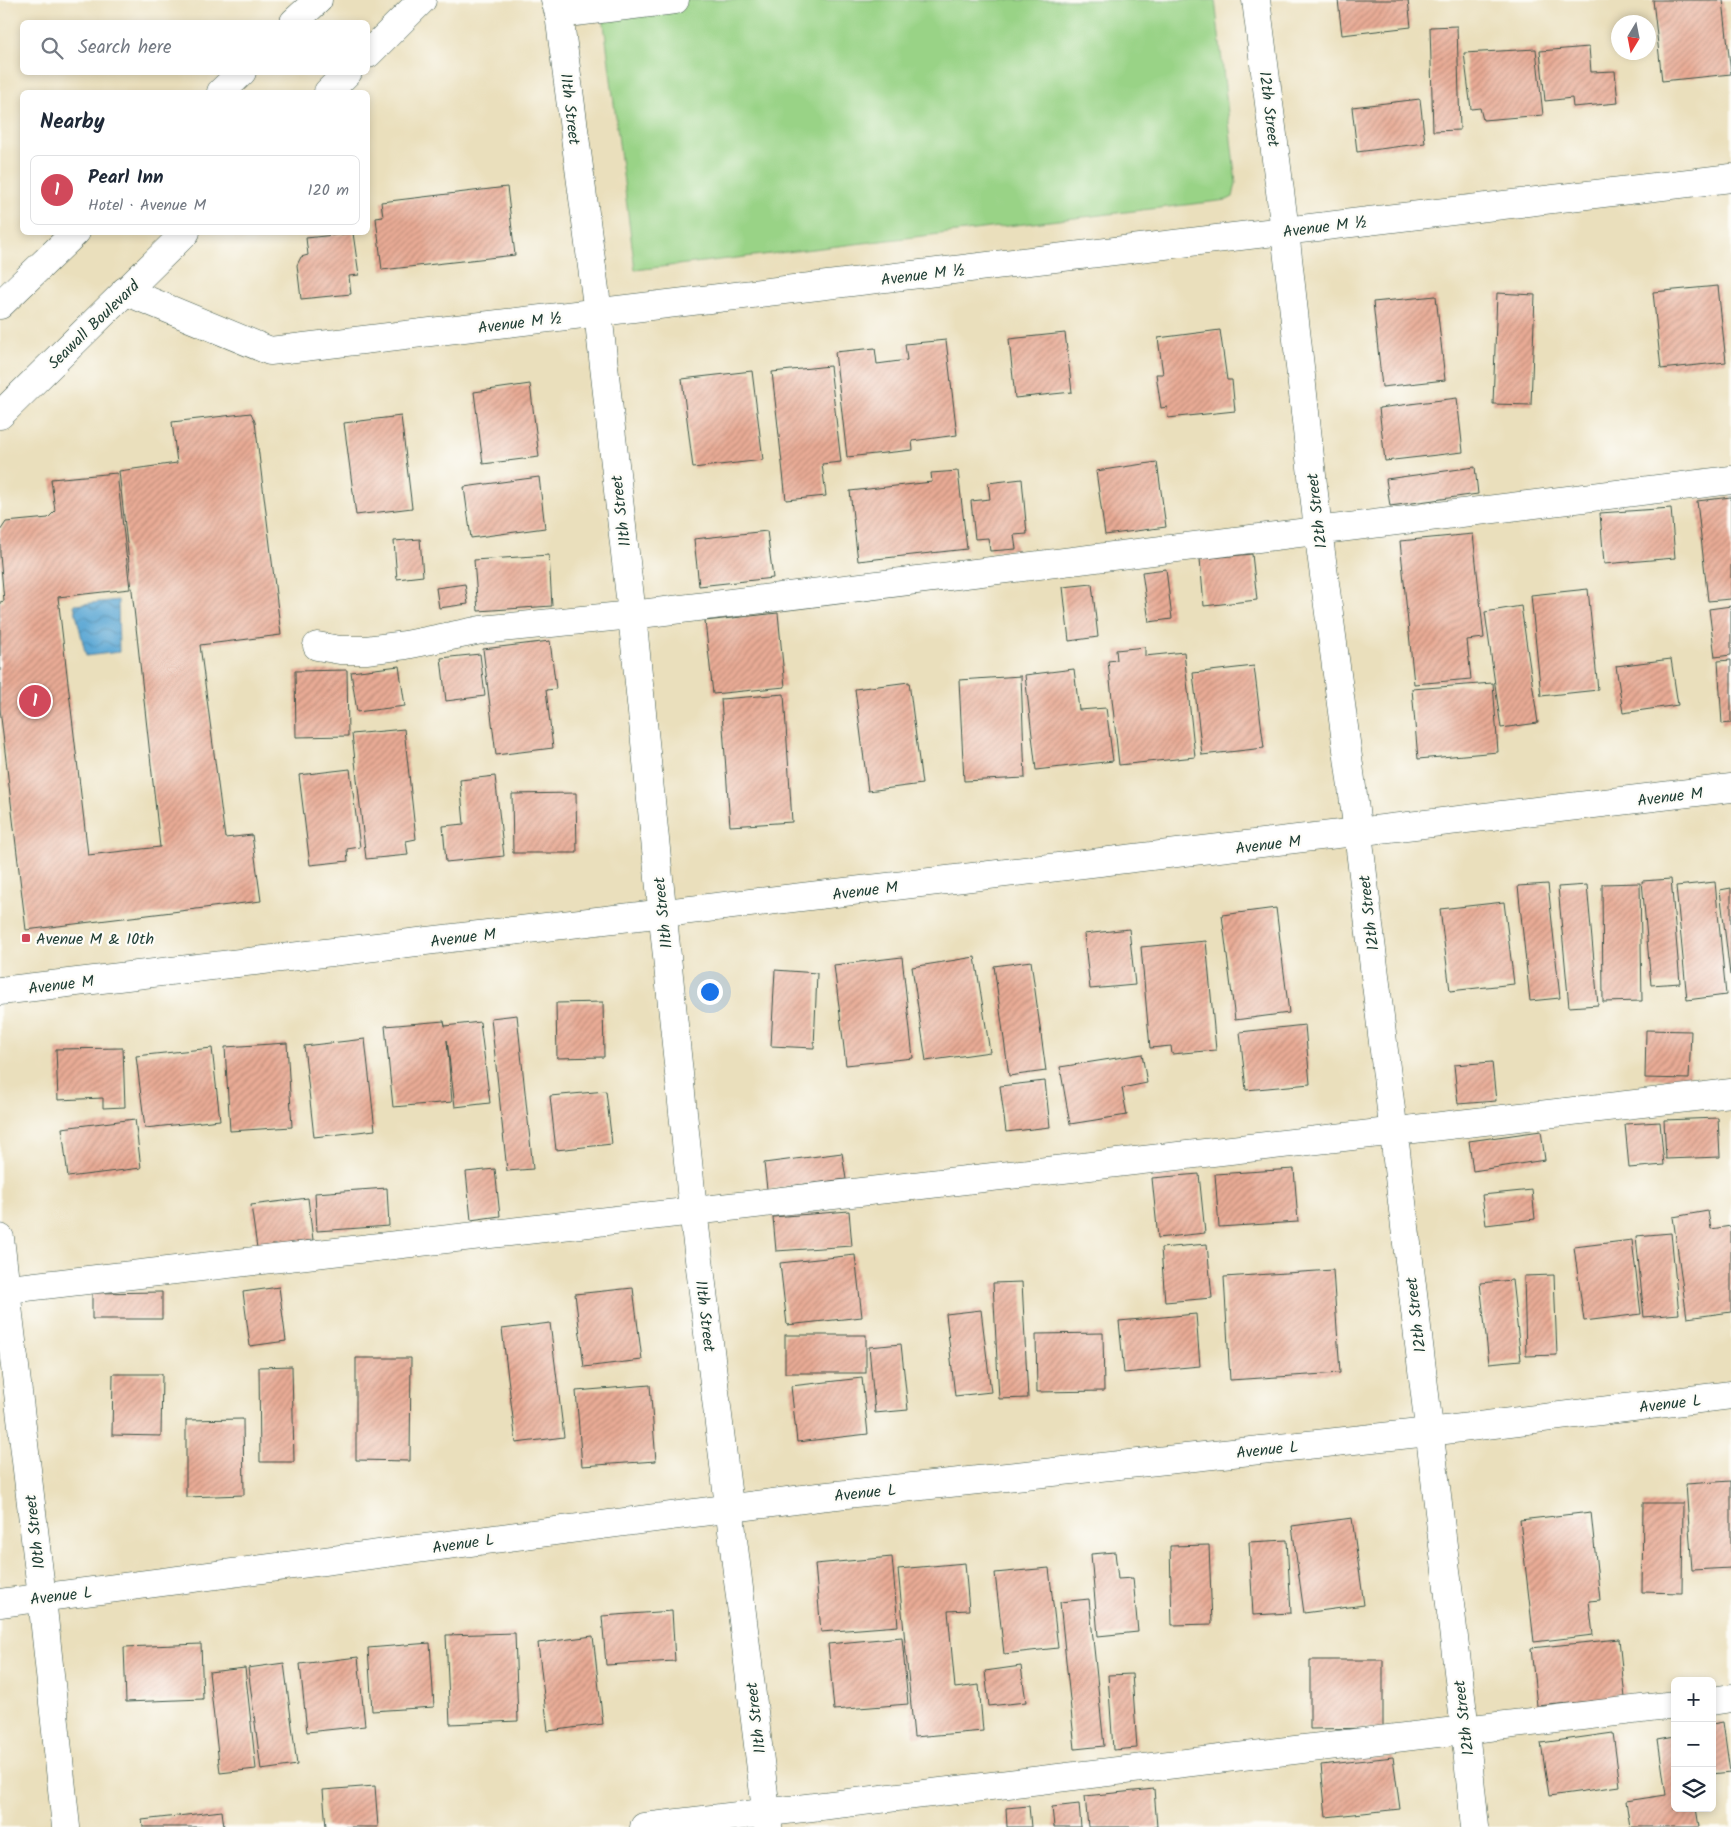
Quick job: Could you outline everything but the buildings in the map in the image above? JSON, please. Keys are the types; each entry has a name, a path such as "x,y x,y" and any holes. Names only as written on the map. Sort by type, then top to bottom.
{"street":[{"path":"296,20 318,0"},
{"path":"370,52 422,0"},
{"path":"557,7 675,0"},
{"name":"12th Street","path":"1256,0 1285,231 1318,530 1358,833 1394,1132 1475,1827"},
{"name":"11th Street","path":"557,7 598,313 632,615 693,1210 767,1820"},
{"path":"223,90 239,75"},
{"path":"330,90 345,75"},
{"name":"Avenue M ½","path":"125,291 270,351 1731,178"},
{"path":"0,305 73,235"},
{"name":"Seawall Boulevard","path":"0,415 183,235"},
{"path":"318,646 340,650 366,650 406,645 481,630 632,615 1731,480"},
{"name":"Avenue M","path":"0,991 1731,788"},
{"path":"3,1290 1731,1093"},
{"name":"10th Street","path":"0,1238 3,1290 42,1598 66,1827"},
{"name":"Avenue L","path":"0,1603 730,1508 1429,1432 1731,1395"},
{"path":"1716,1700 1731,1698"},
{"path":"644,1827 767,1820 1465,1730 1671,1705"}],"green space":[{"path":"601,0 1215,0 1236,183 1233,197 1227,200 635,270"}],"water":[{"path":"118,600 119,652 86,656 74,605"}],"place":[{"name":"Pearl Inn","path":"35,701"},
{"name":"Avenue M & 10th","path":"26,938"}]}
